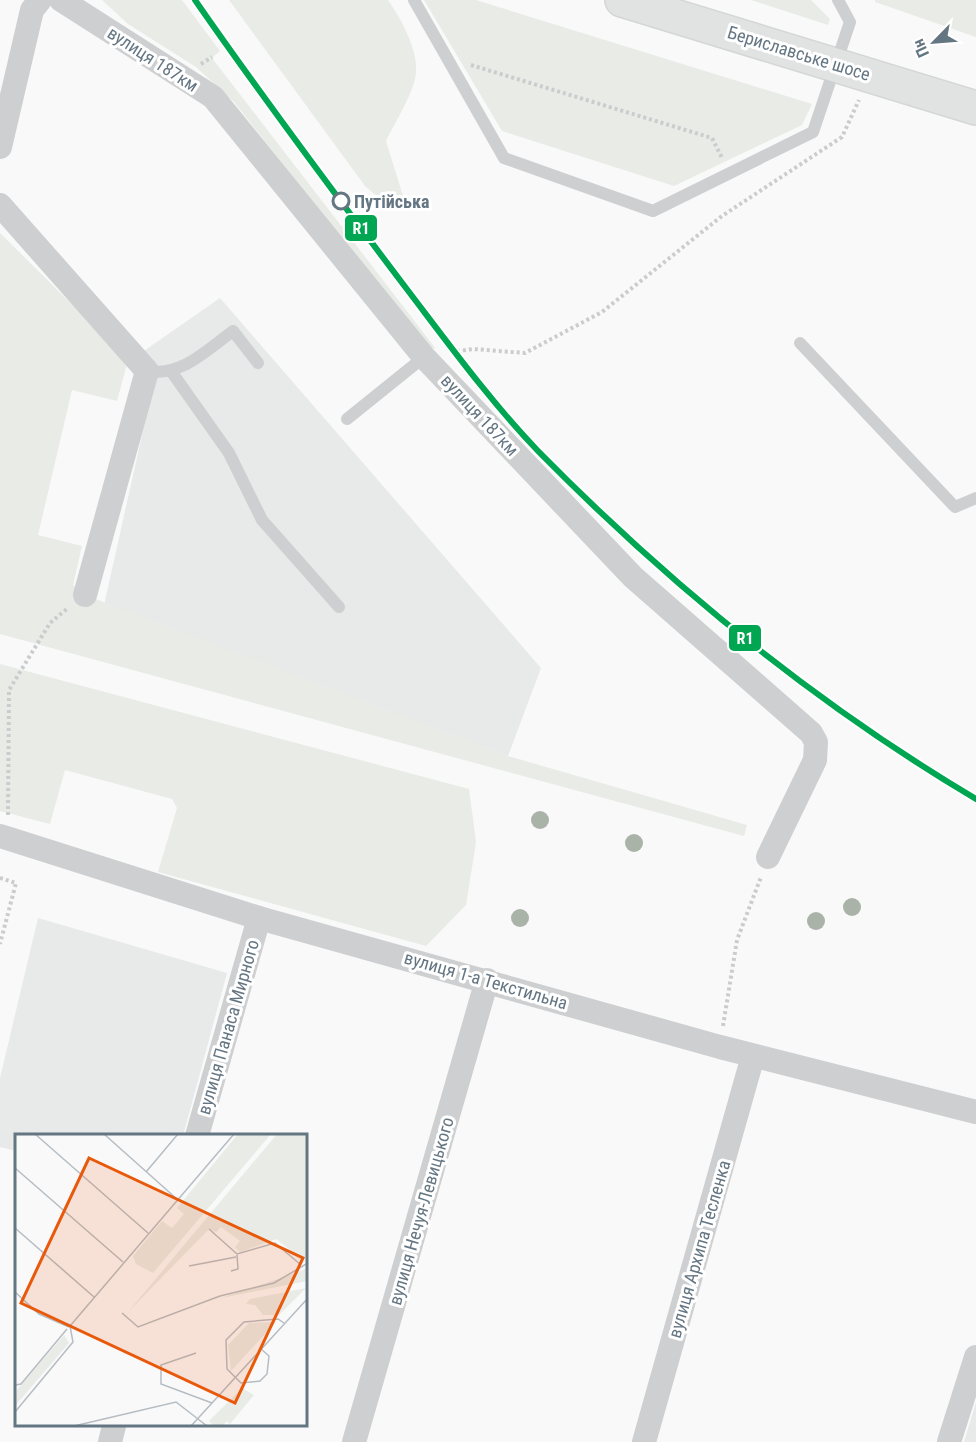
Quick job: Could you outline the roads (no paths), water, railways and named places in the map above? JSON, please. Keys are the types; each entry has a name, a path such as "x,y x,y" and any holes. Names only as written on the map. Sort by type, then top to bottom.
{"main road":[{"name":"Бериславське шосе","path":"622,0 976,108"}],"street":[{"path":"0,147 32,10 40,0"},
{"name":"вулиця 187км","path":"61,0 213,97 424,357 633,577 810,734 816,742 814,760 768,857"},
{"path":"0,206 159,371 85,595"},
{"name":"вулиця 1-а Текстильна","path":"3,840 259,918 720,1047 976,1112"},
{"name":"вулиця Панаса Мирного","path":"198,1134 259,918"},
{"name":"вулиця Нечуя-Левицького","path":"354,1442 487,980"},
{"name":"вулиця Архипа Тесленка","path":"644,1442 753,1056"},
{"path":"949,1442 976,1357"},
{"path":"110,1442 114,1427"}],"lane":[{"path":"414,0 504,158 652,211 813,132 850,22 838,0"},
{"path":"258,363 233,331 189,363 159,371 230,453 262,520 339,607"},
{"path":"800,344 956,507 976,498"},
{"path":"346,419 424,357"}],"place":[{"name":"Путійська","path":"341,201"}]}
